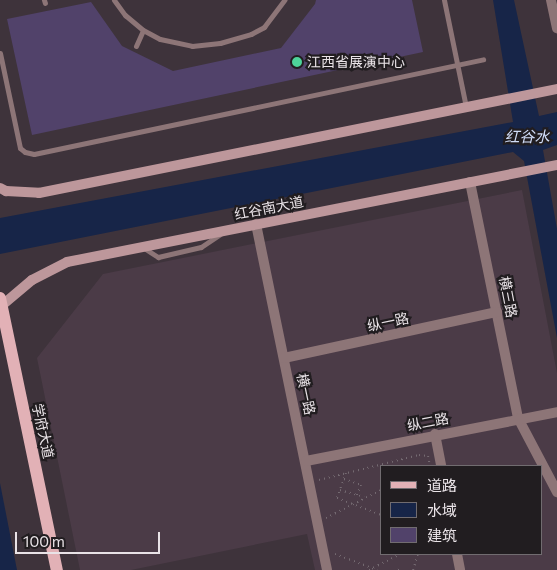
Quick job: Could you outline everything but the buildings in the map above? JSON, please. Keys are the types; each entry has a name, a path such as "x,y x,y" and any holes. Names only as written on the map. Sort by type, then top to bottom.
{"main road":[{"path":"0,188 6,191 39,193 557,89"},
{"name":"红谷南大道","path":"1,304 32,280 67,262 552,166"},
{"name":"学府大道","path":"1,304 57,570"}],"street":[{"path":"551,0 557,28"},
{"name":"横三路","path":"470,182 518,418 557,492"},
{"name":"横一路","path":"256,224 327,570"},
{"name":"纵一路","path":"284,358 497,312"},
{"name":"纵二路","path":"306,461 435,434 557,412"},
{"path":"435,434 441,465"},
{"path":"457,555 460,570"}],"lane":[{"path":"114,0 125,15 143,30 160,39 192,46 220,43 251,34 264,27 284,0"},
{"path":"444,0 466,107"},
{"path":"136,46 143,30"},
{"path":"0,53 20,148 25,152 34,154 482,58"}],"path":[{"path":"316,484 320,480 419,455 428,456 430,465"},
{"path":"346,473 336,498 380,515"},
{"path":"344,478 361,485 357,495"},
{"path":"340,490 365,497"},
{"path":"318,522 380,490"},
{"path":"333,554 377,570"},
{"path":"368,570 398,555"},
{"path":"413,570 418,555"}],"shaded area":[{"path":"522,190 557,373 557,570 315,570 307,534 131,570 80,570 37,358 103,274"}],"water":[{"name":"红谷水","path":"493,0 514,0 539,116 557,112 557,145 543,150 557,229 557,338 524,161 513,152 0,254 0,218 513,122"},
{"path":"0,483 17,570 0,570"}],"place":[{"name":"江西省展演中心","path":"297,62"}]}
